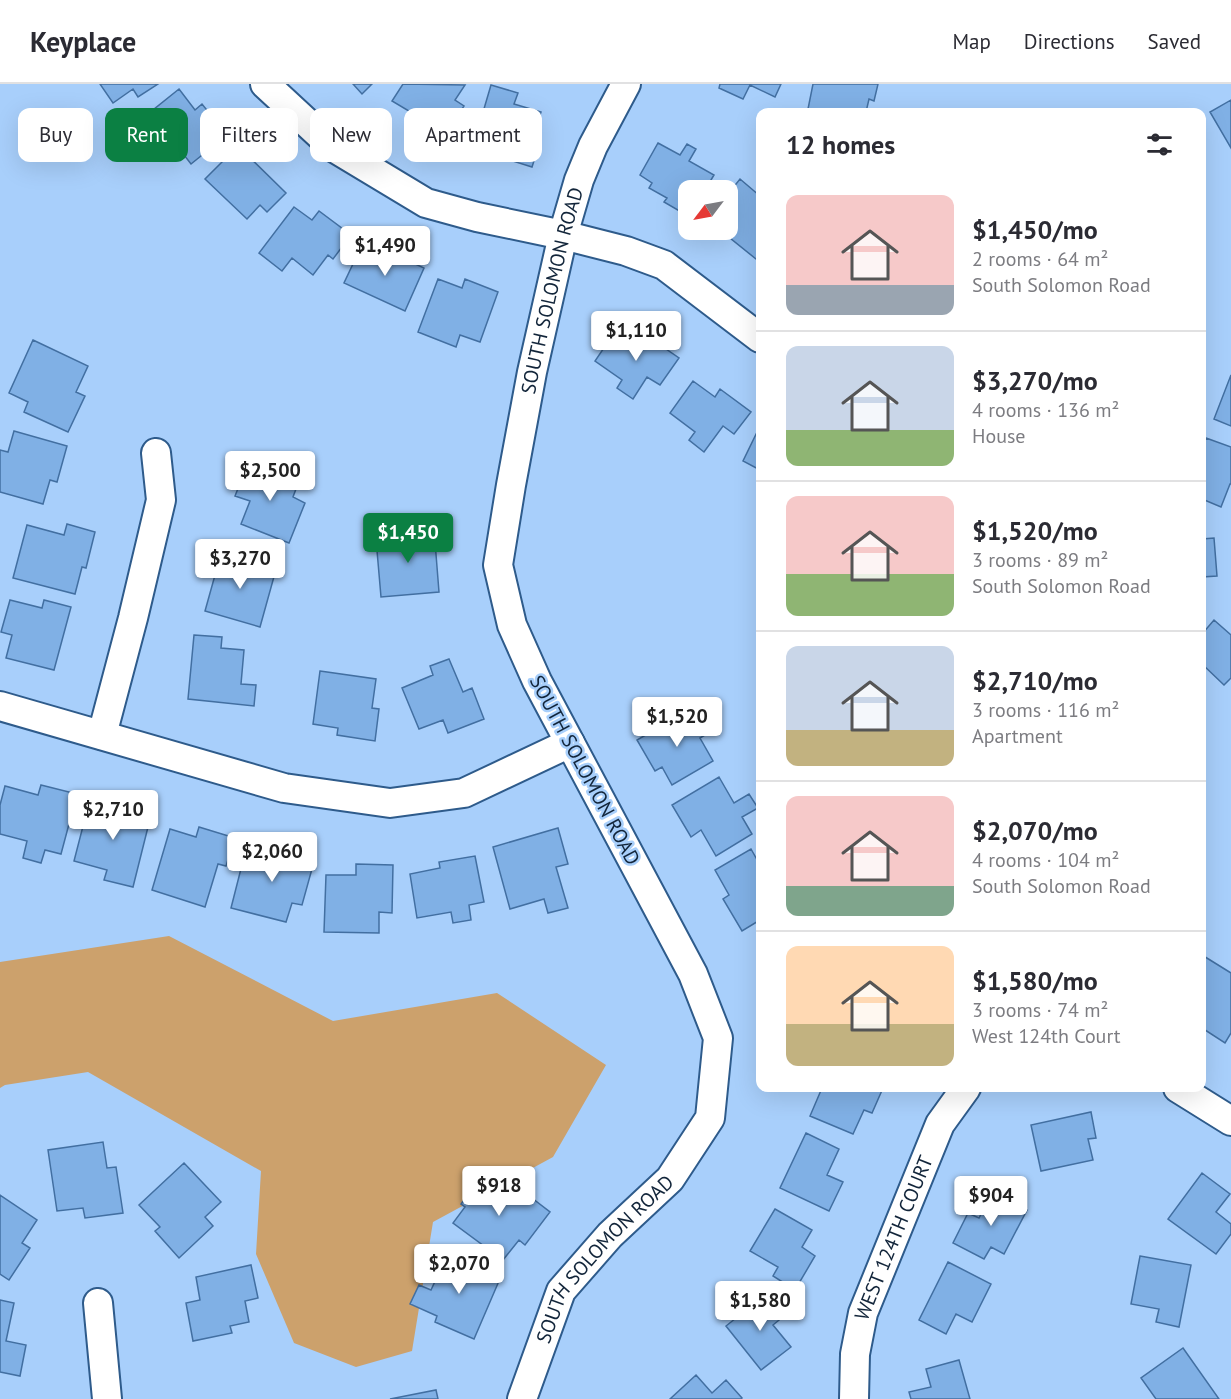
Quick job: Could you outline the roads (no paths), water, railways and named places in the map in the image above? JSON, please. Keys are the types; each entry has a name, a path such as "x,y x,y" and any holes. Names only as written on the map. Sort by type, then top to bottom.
{"street":[{"path":"265,84 333,147 426,203 477,217 626,250 664,265 756,335"},
{"name":"SOUTH SOLOMON ROAD","path":"522,1399 561,1291 610,1235 670,1179 710,1118 718,1038 693,974 537,681 512,625 498,565 530,383 563,235 579,180 593,146 626,84"},
{"path":"102,735 161,500 156,453"},
{"path":"0,706 284,788 390,803 464,793 570,742"},
{"name":"WEST 124TH COURT","path":"854,1399 855,1354 863,1313 940,1124 963,1092"},
{"path":"1185,1092 1231,1121"},
{"path":"98,1303 107,1399"}]}
